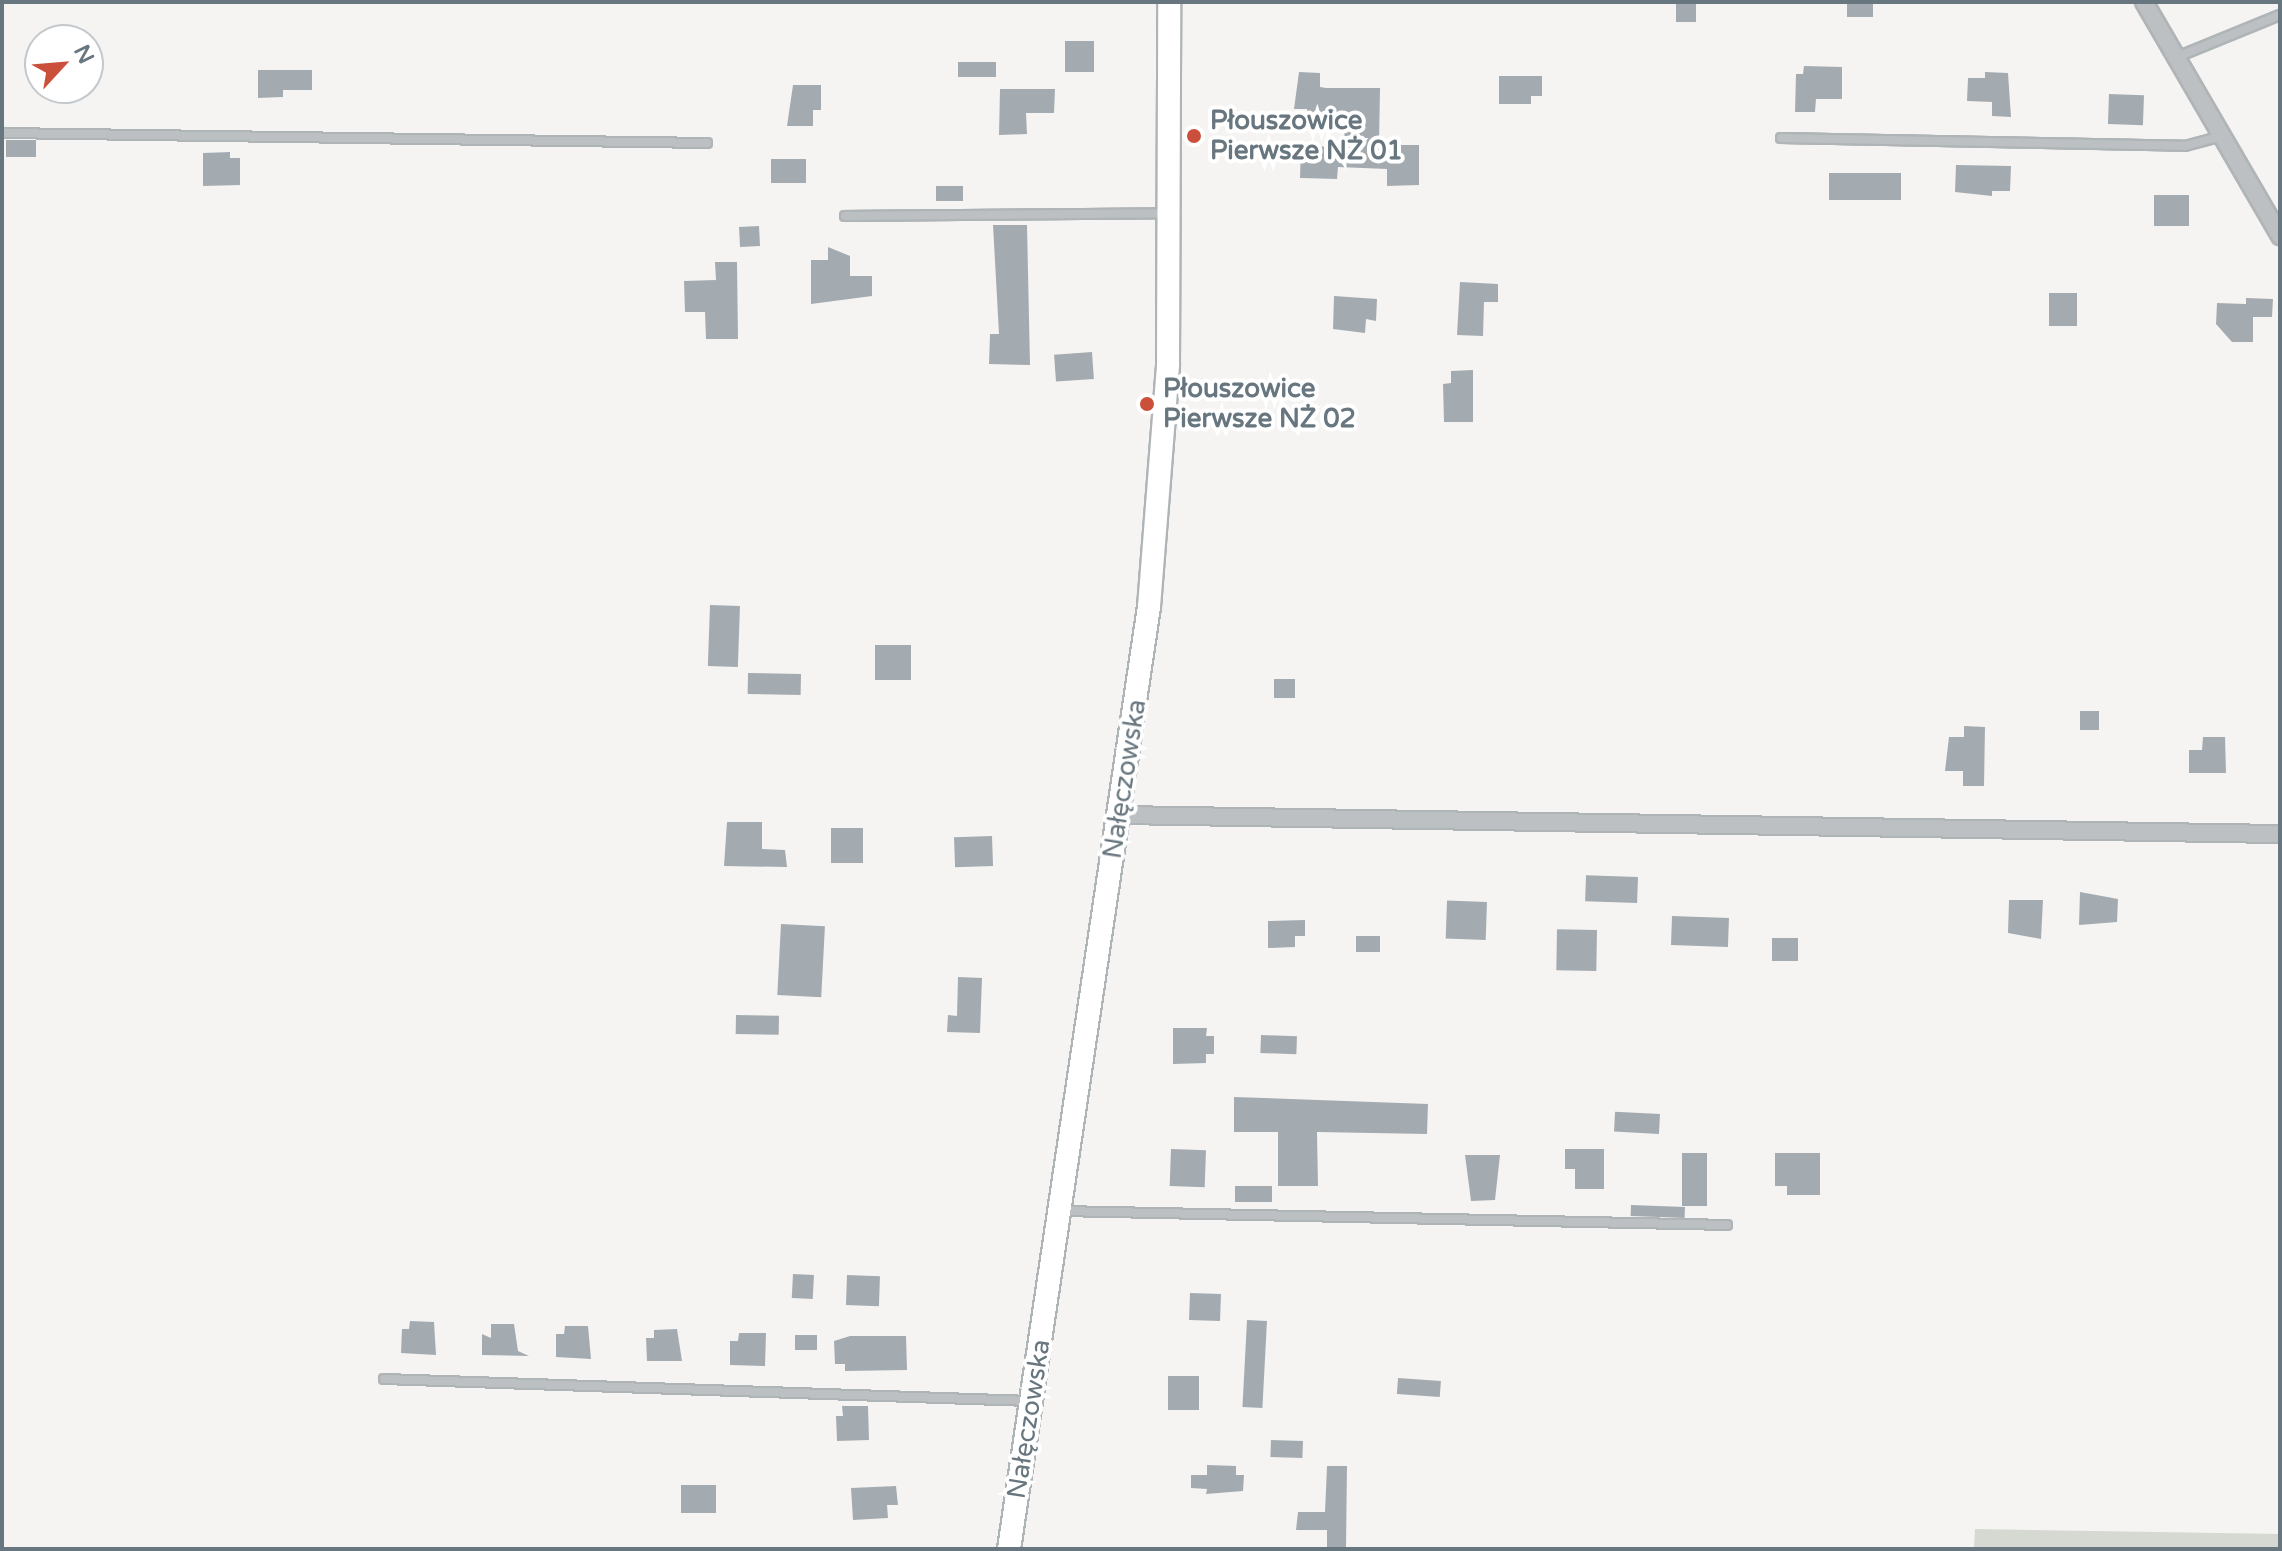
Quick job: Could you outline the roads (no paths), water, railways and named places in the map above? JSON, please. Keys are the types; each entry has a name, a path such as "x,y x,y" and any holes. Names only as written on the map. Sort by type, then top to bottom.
{"main road":[{"name":"Nałęczowska","path":"1009,1549 1120,815 1159,498 1168,364 1169,2"}],"street":[{"path":"2144,2 2280,236"},
{"path":"1120,815 2280,834"}],"lane":[{"path":"2176,57 2280,15"},
{"path":"2,133 707,143"},
{"path":"1781,138 2185,146 2222,136"},
{"path":"845,216 1169,213"},
{"path":"1060,1211 1727,1225"},
{"path":"384,1379 1032,1401"}],"place":[{"name":"Płouszowice Pierwsze NŻ 01","path":"1194,136"},
{"name":"Płouszowice Pierwsze NŻ 02","path":"1147,404"}]}
